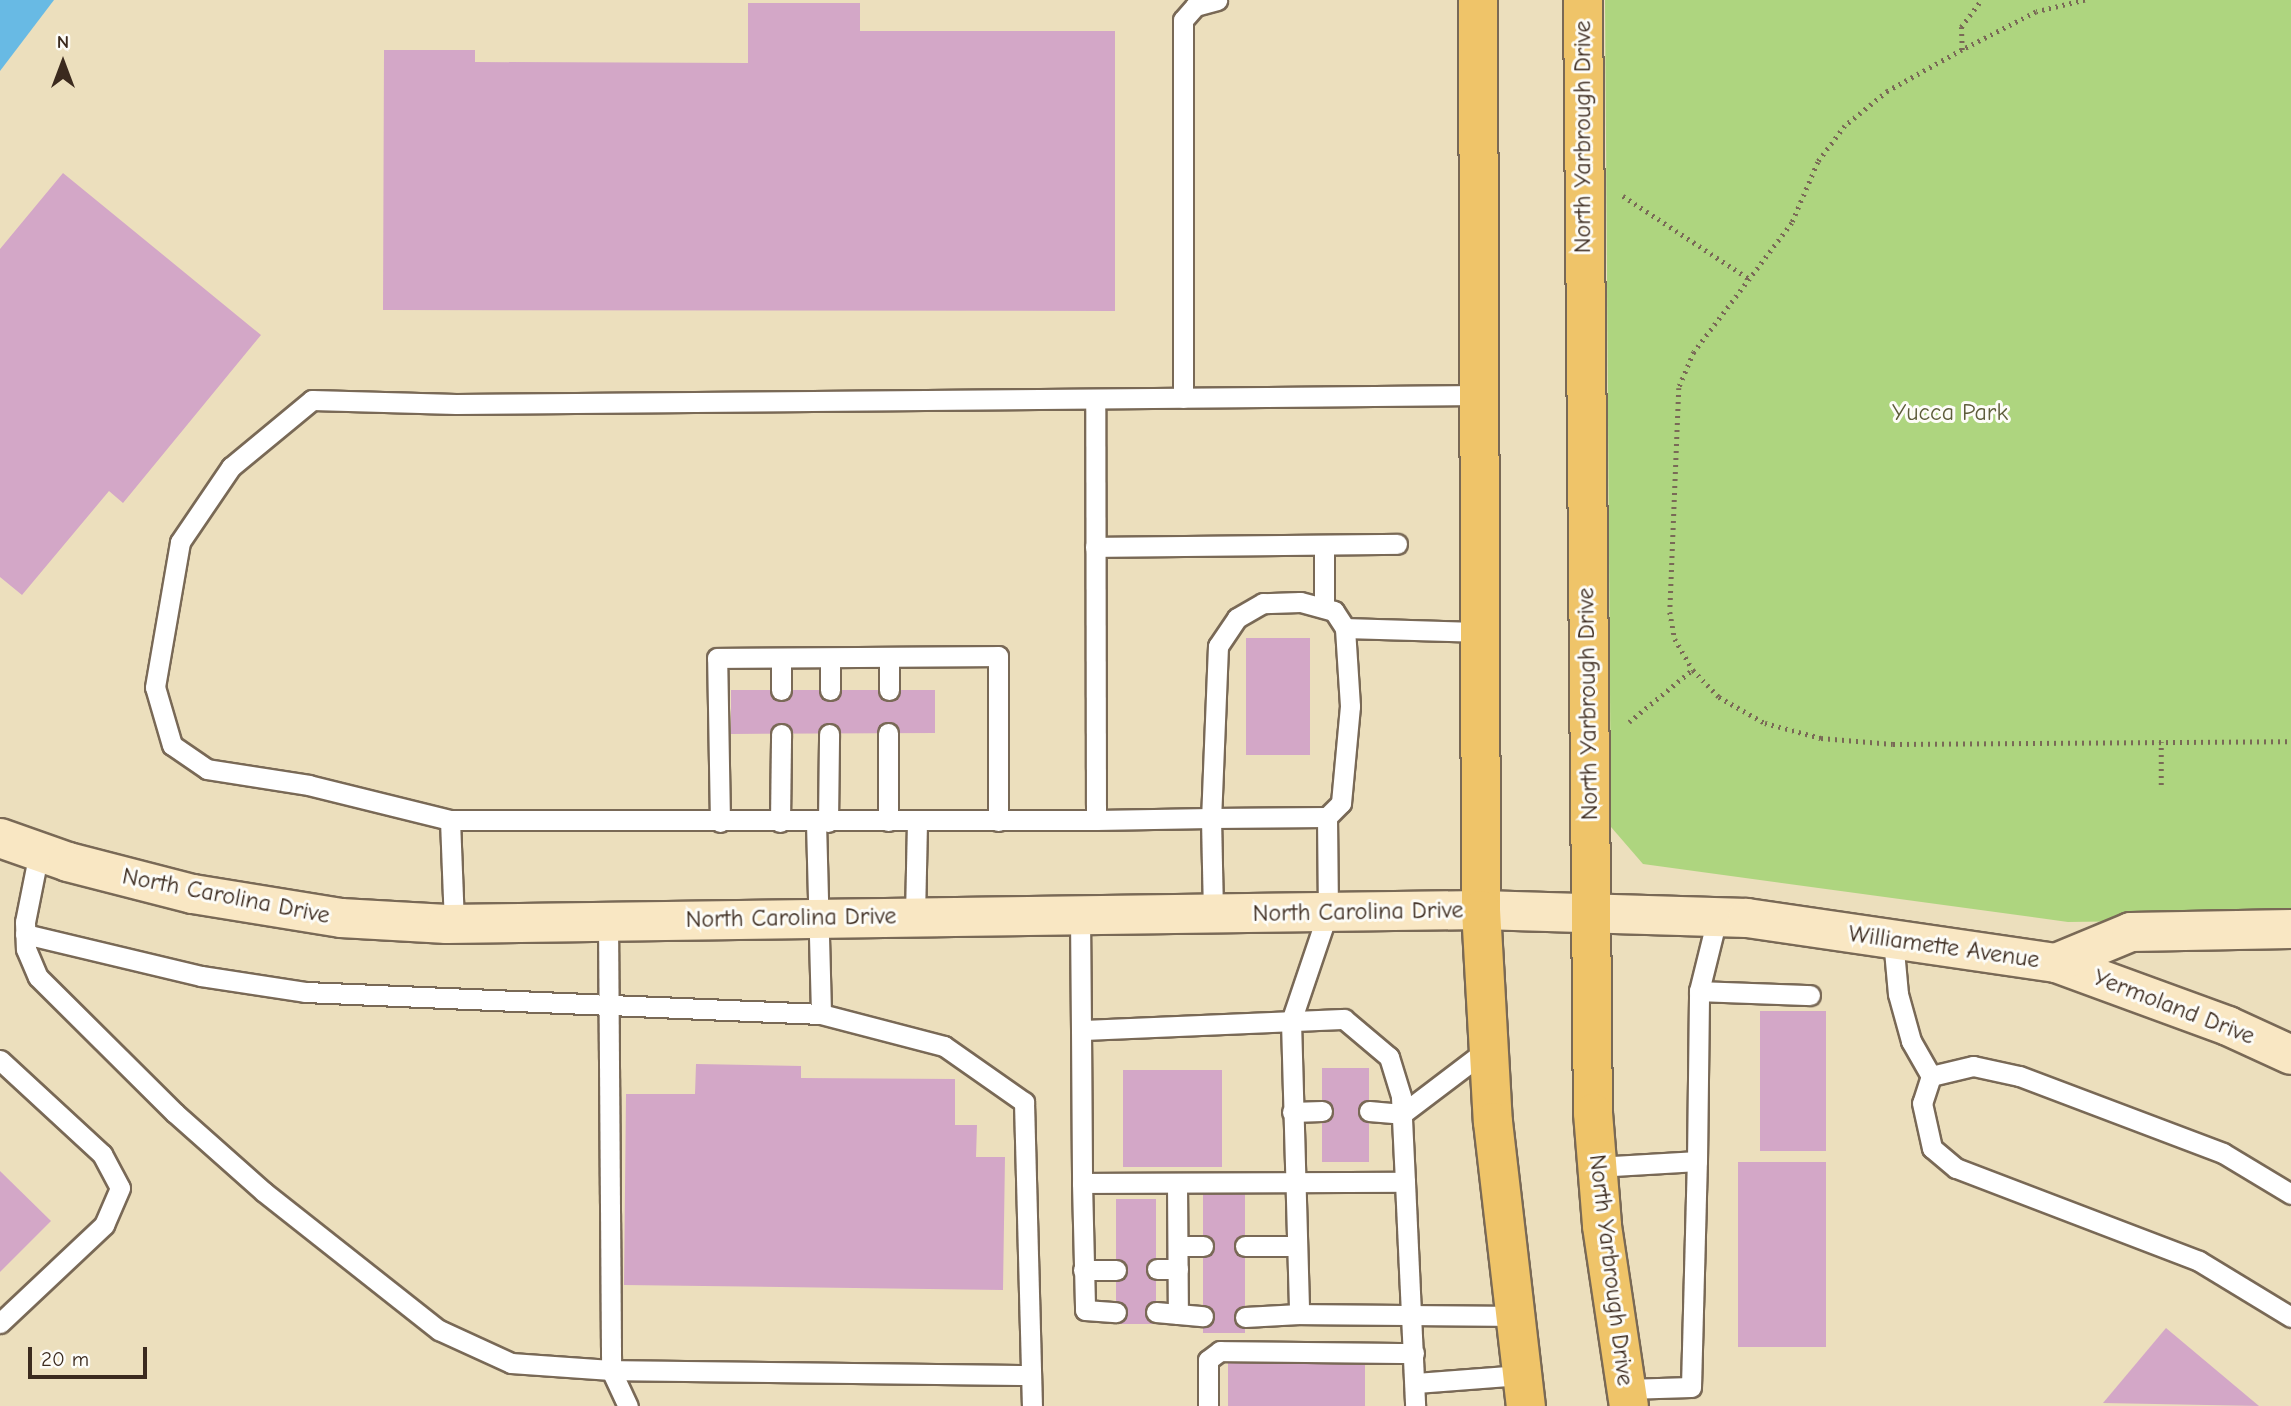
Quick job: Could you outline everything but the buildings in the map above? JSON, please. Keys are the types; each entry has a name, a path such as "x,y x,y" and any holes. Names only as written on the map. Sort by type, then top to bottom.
{"main road":[{"path":"1478,0 1483,632 1481,910 1489,1048 1513,1315 1523,1391"},
{"name":"North Yarbrough Drive","path":"1583,0 1588,756 1597,1167 1627,1398"},
{"name":"North Carolina Drive","path":"0,838 39,852 193,894 341,918 454,924 1481,910 1592,914"},
{"name":"Williamette Avenue","path":"1592,914 1717,918 1893,939 2056,963 2131,932 2291,929"},
{"name":"Yermoland Drive","path":"2056,963 2228,1026 2291,1055"}],"lane":[{"path":"1184,398 1183,20 1195,6 1217,0"},
{"path":"1213,914 1211,818 1217,646 1237,618 1263,603 1300,602 1334,611 1345,628 1350,706 1341,803 1326,817 1211,818 998,821 822,822 450,820 309,785 207,769 172,746 155,687 180,541 231,467 312,400 456,404 1480,395"},
{"path":"1096,399 1096,820"},
{"path":"1096,547 1397,544"},
{"path":"1324,545 1324,608"},
{"path":"1345,628 1483,632"},
{"path":"720,822 717,658 998,656 998,821"},
{"path":"889,657 889,690"},
{"path":"781,658 782,690"},
{"path":"830,658 830,690"},
{"path":"888,733 888,821"},
{"path":"780,822 781,734"},
{"path":"821,1014 817,918 829,734"},
{"path":"1299,1314 1292,1182 1291,1021 1328,912 1326,817"},
{"path":"450,820 454,924"},
{"path":"915,917 917,821"},
{"path":"39,852 25,934 38,977 175,1113 264,1192 439,1330 511,1363 611,1370 1031,1375"},
{"path":"1080,915 1085,1310 1116,1311"},
{"path":"1627,1398 1691,1387 1699,991 1717,918"},
{"path":"608,920 605,1004 611,1370 628,1406"},
{"path":"25,934 201,976 304,992 821,1014 944,1046 1024,1102 1032,1406"},
{"path":"1893,939 1898,994 1911,1041 1931,1076 1922,1103 1932,1148 1956,1168 2199,1261 2291,1317"},
{"path":"1699,991 1810,995"},
{"path":"1081,1031 1344,1019 1389,1057 1402,1114 1415,1406"},
{"path":"1369,1111 1402,1114 1489,1048"},
{"path":"0,1060 102,1154 120,1188 104,1225 0,1323"},
{"path":"1931,1076 1973,1066 2019,1076 2223,1153 2291,1194"},
{"path":"1292,1112 1322,1111"},
{"path":"1597,1167 1697,1161"},
{"path":"1082,1183 1405,1182"},
{"path":"1177,1183 1178,1314"},
{"path":"1178,1246 1203,1246"},
{"path":"1245,1246 1295,1246"},
{"path":"1157,1269 1178,1269"},
{"path":"1083,1270 1116,1270"},
{"path":"1156,1312 1203,1316"},
{"path":"1245,1317 1299,1314 1513,1315"},
{"path":"1208,1406 1208,1360 1220,1351 1414,1353"},
{"path":"1416,1383 1523,1391"}],"path":[{"path":"1962,50 1961,27 1981,0"},
{"path":"2085,0 2036,12 1962,50 1888,91 1846,126 1818,162 1792,223 1695,352 1679,388 1670,612 1675,639 1693,670 1719,697 1765,723 1821,738 1893,744 2291,741"},
{"path":"1584,169 1751,280"},
{"path":"1588,756 1693,670"},
{"path":"2161,742 2161,785"}],"green space":[{"name":"Yucca Park","path":"1605,0 2291,0 2291,919 2068,922 1643,864 1611,827"}],"water":[{"path":"0,0 54,0 0,71"}]}
